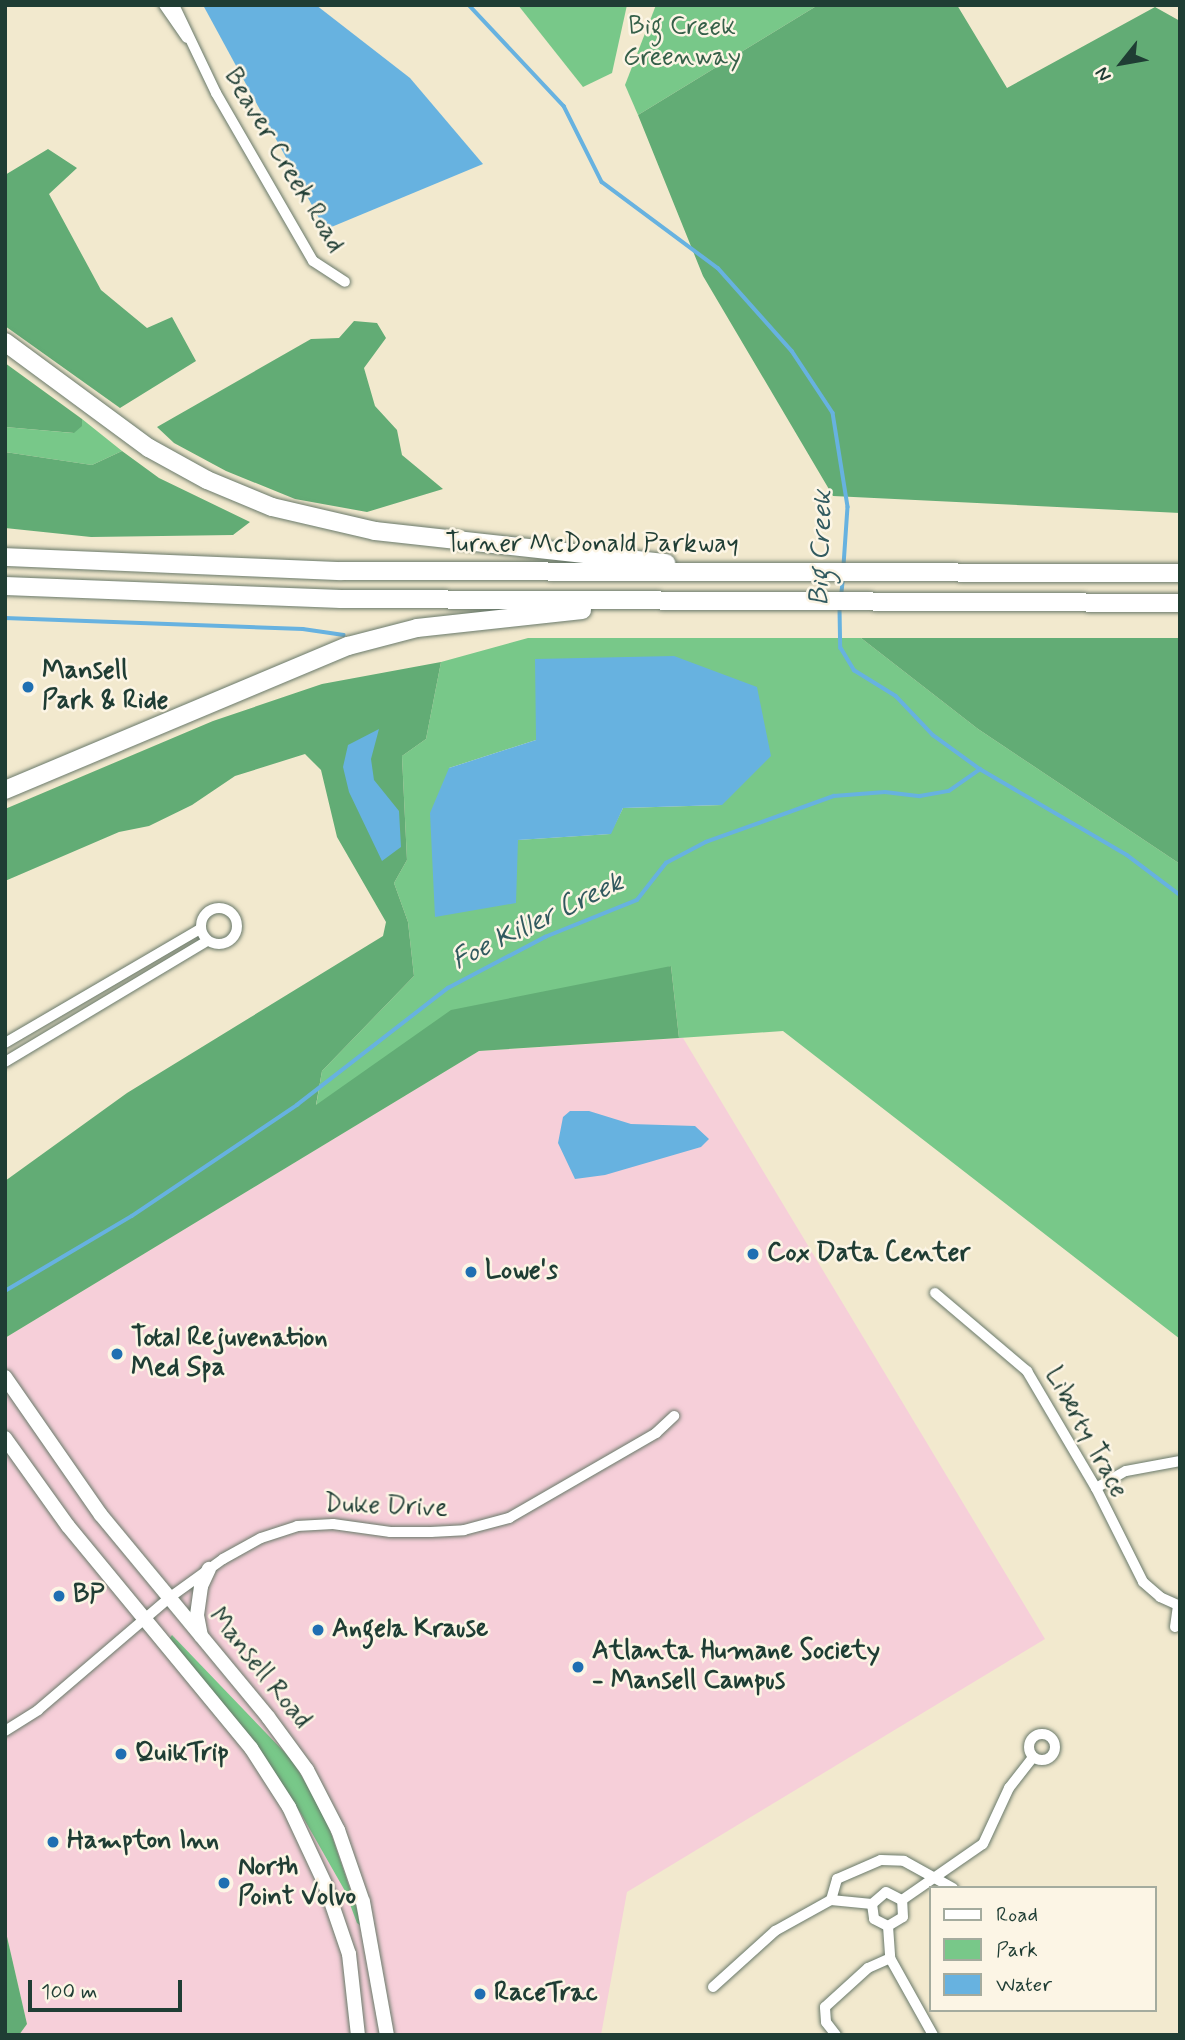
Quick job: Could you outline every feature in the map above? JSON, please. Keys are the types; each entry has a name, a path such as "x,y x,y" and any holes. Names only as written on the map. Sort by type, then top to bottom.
{"highway":[{"path":"5,342 168,460 228,490 297,515 376,531 588,551 728,572"},
{"name":"Turner McDonald Parkway","path":"5,557 245,569 1180,573"},
{"name":"Turner McDonald Parkway","path":"5,586 227,597 1180,603"},
{"path":"5,790 197,707 373,639 416,628 655,601"}],"main road":[{"name":"Mansell Road","path":"5,1377 101,1515 268,1717 323,1798 351,1863 369,1924 387,2035"},
{"path":"5,1438 144,1619 251,1748 289,1807 325,1884 349,1954 358,2035"},
{"path":"202,1637 197,1615 209,1569"}],"street":[{"name":"Beaver Creek Road","path":"163,5 195,50"},
{"name":"Beaver Creek Road","path":"174,5 195,50 313,261 345,282"},
{"path":"5,1043 200,929 209,910 222,908 233,914 237,925 233,937 222,944 207,941 5,1062"},
{"path":"200,929 207,941"},
{"name":"Liberty Trace","path":"935,1293 1027,1371 1096,1488 1143,1582 1179,1606"},
{"name":"Duke Drive","path":"5,1731 38,1710 169,1598 209,1569 261,1538 297,1526 333,1524 390,1532 431,1532 464,1530 509,1518 656,1433 674,1416"},
{"path":"1096,1488 1126,1471 1180,1461"},
{"path":"1175,1628 1179,1606"},
{"path":"902,1900 984,1844 1009,1788 1033,1757"},
{"path":"831,1900 837,1879 881,1860 904,1861 950,1886"},
{"path":"713,1987 775,1931 831,1900 872,1905 886,1892 902,1900"},
{"path":"888,1926 903,1917 902,1900"},
{"path":"872,1905 874,1919 888,1926"},
{"path":"888,1926 890,1958 933,2035"},
{"path":"836,2035 824,2014 829,2002 867,1968 890,1958"}],"shaded area":[{"path":"683,1038 1045,1639 627,1892 601,2035 19,2035 27,2024 5,1928 5,1338 479,1051"}],"green space":[{"path":"518,5 627,5 612,73 583,87"},
{"name":"Big Creek Greenway","path":"656,5 818,5 638,115 625,85"},
{"path":"818,5 957,5 1007,88 1155,7 1180,21 1180,513 833,496 703,276 638,115"},
{"path":"48,149 77,168 49,194 101,290 147,328 172,317 196,361 120,408 5,326 5,175"},
{"path":"354,321 377,323 386,338 364,368 375,406 397,430 402,455 443,489 367,512 295,499 226,471 174,443 157,427 311,339 339,338"},
{"path":"5,363 82,419 82,426 74,433 5,427"},
{"path":"82,419 122,451 92,465 5,452 5,427 73,433"},
{"path":"122,451 159,478 250,522 233,535 91,537 5,528 5,452 92,465"},
{"path":"528,638 861,638 978,729 1180,864 1180,1339 783,1031 679,1038 671,966 316,1106 322,1071 414,976 408,922 394,883 407,860 402,756 426,739 441,662","holes":["536,740 722,805 623,808 610,834 517,840 449,768"]},
{"path":"861,638 1180,638 1180,864 978,729"},
{"path":"441,662 426,739 402,756 407,860 394,883 408,922 414,976 322,1071 316,1105 451,1010 671,966 679,1038 479,1051 5,1338 5,1181 127,1093 383,936 386,922 337,837 321,770 305,754 235,776 192,805 149,826 119,832 5,881 5,809 213,721 322,684"},
{"path":"172,1635 292,1760 325,1816 363,1927 357,1923 345,1891 300,1812 169,1639"},
{"path":"5,1928 27,2024 19,2035 5,2035"}],"water":[{"path":"203,5 316,5 410,78 483,164 329,228 320,220"},
{"path":"674,656 757,687 771,756 722,805 623,808 611,834 518,840 516,903 435,917 430,813 449,768 536,740 535,659"},
{"path":"379,729 371,759 374,780 399,811 401,847 382,861 349,792 343,767 348,745"},
{"path":"570,1111 589,1111 631,1124 695,1126 709,1139 701,1147 605,1175 575,1179 558,1143 563,1117"}],"waterway":[{"name":"Big Creek","path":"469,5 564,106 602,182 718,268 792,351 833,413 848,507 844,566"},
{"name":"Big Creek","path":"841,597 843,577"},
{"name":"Big Creek","path":"840,609 841,648 854,670 896,696 933,735 980,769 1127,855 1180,895"},
{"path":"5,618 303,629 344,635"},
{"name":"Foe Killer Creek","path":"5,1291 132,1216 297,1105 448,988 545,937 637,900 666,863 706,842 834,796 885,792 920,796 949,791 980,769"}],"place":[{"name":"Mansell Park & Ride","path":"28,687"},
{"name":"Cox Data Center","path":"753,1254"},
{"name":"Lowe's","path":"471,1272"},
{"name":"Total Rejuvenation Med Spa","path":"117,1354"},
{"name":"BP","path":"59,1596"},
{"name":"Angela Krause","path":"318,1630"},
{"name":"Atlanta Humane Society - Mansell Campus","path":"578,1667"},
{"name":"QuikTrip","path":"121,1754"},
{"name":"Hampton Inn","path":"53,1842"},
{"name":"North Point Volvo","path":"224,1883"},
{"name":"RaceTrac","path":"480,1994"}]}
